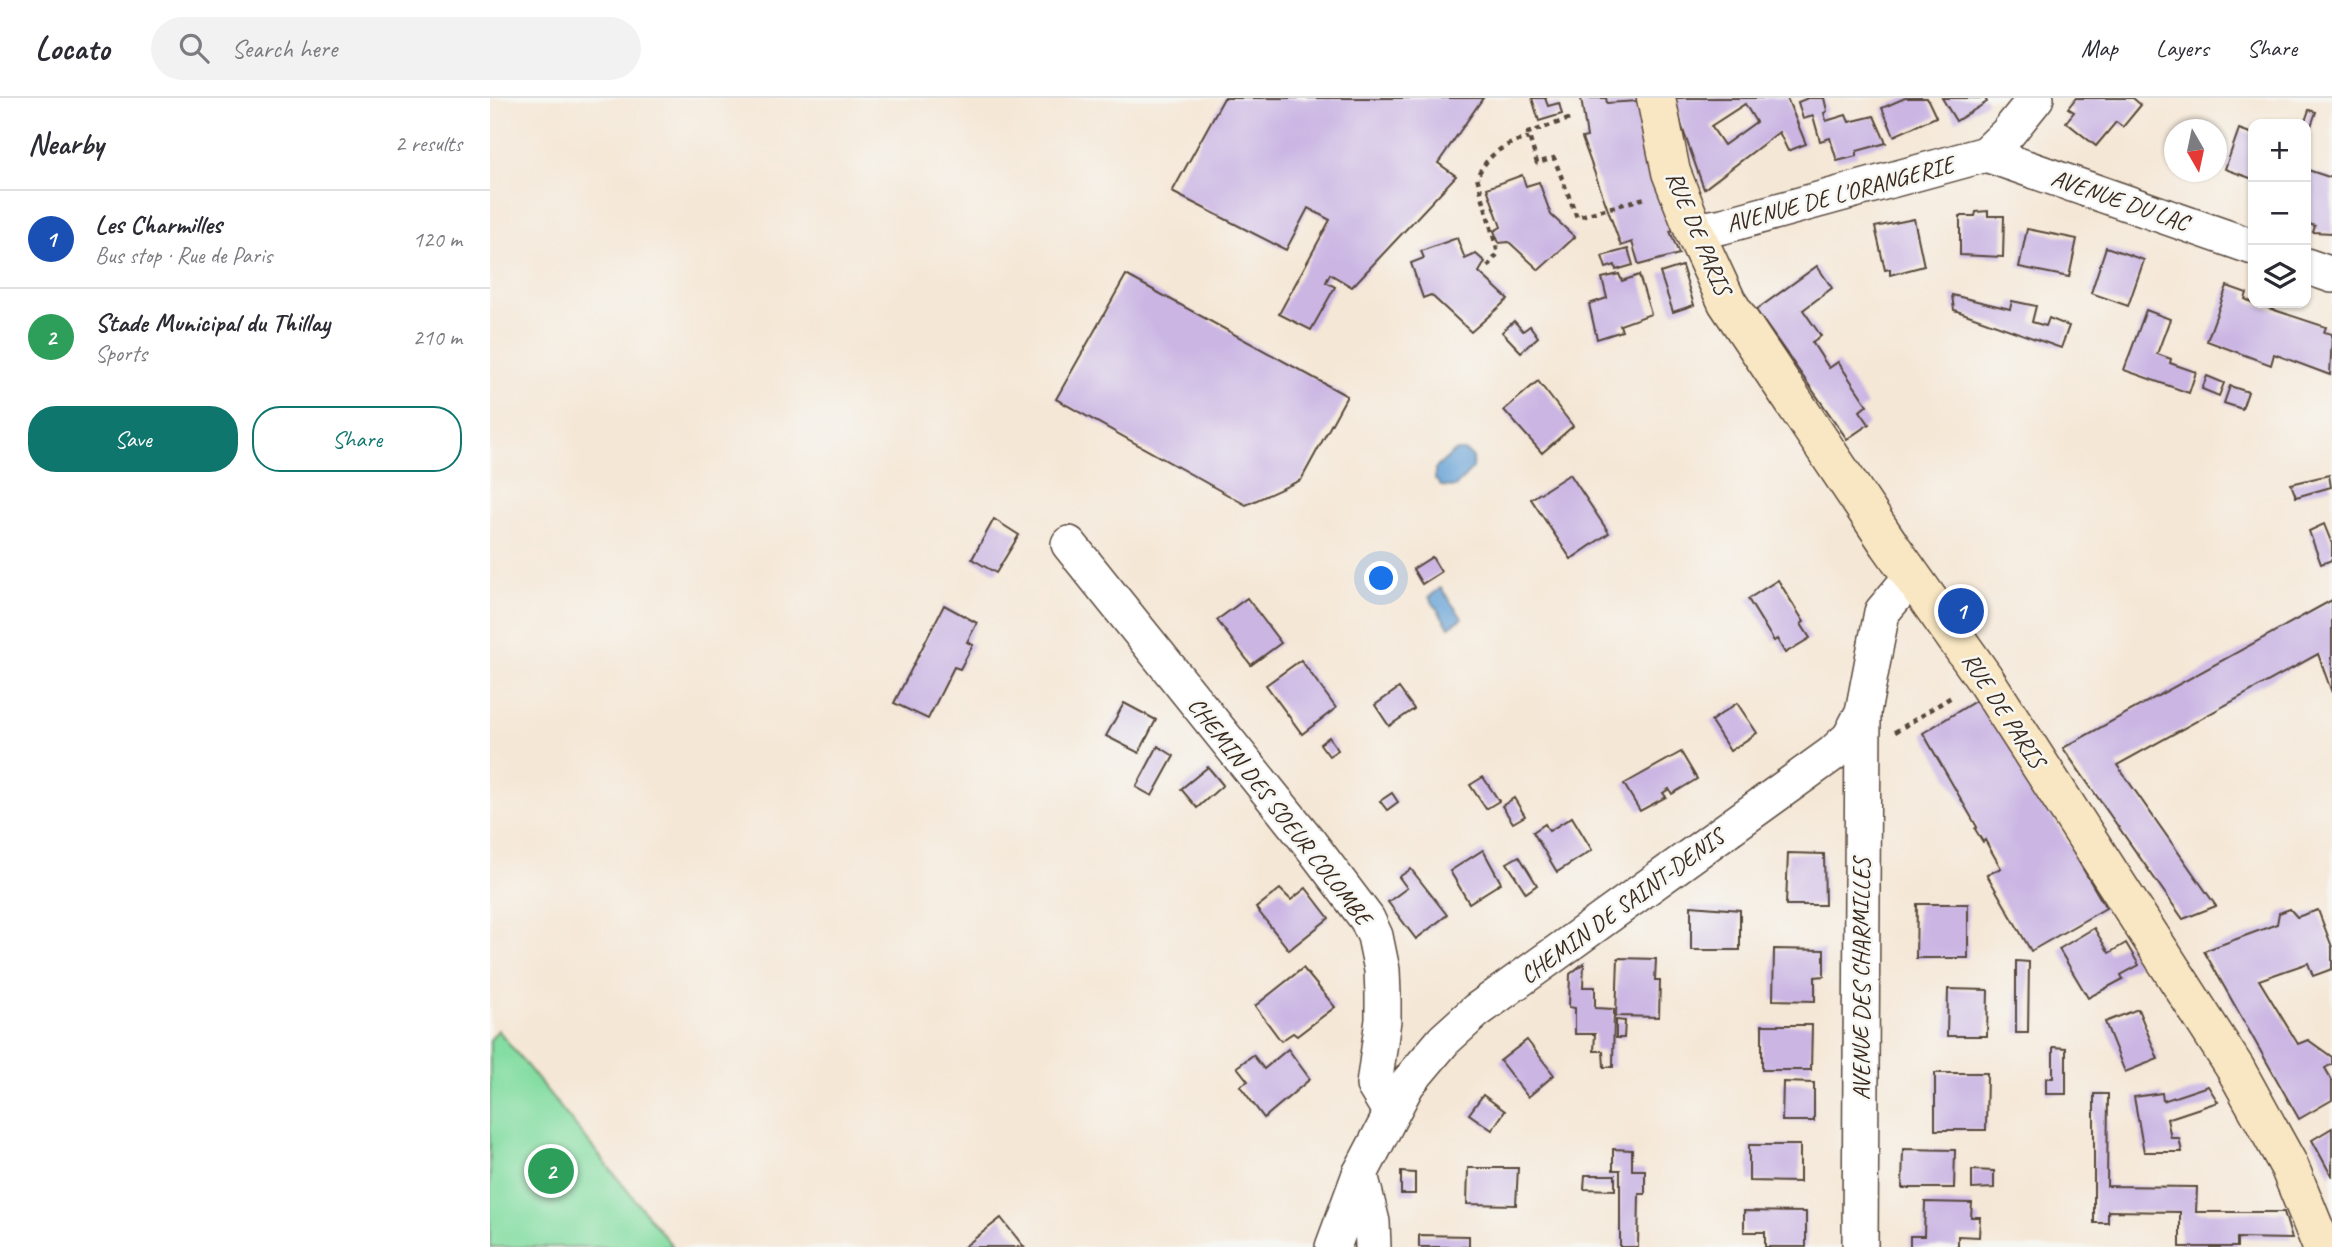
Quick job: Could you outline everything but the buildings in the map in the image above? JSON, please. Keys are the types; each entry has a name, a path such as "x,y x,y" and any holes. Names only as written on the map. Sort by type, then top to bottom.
{"street":[{"name":"RUE DE PARIS","path":"1656,98 1671,172 1694,231 1727,302 1984,678 2235,1068 2289,1166 2322,1247"},
{"path":"1986,154 2007,134 2036,98"},
{"name":"AVENUE DE L'ORANGERIE","path":"1694,231 1723,226 1986,154"},
{"name":"AVENUE DU LAC","path":"1986,154 2248,245"},
{"path":"2311,268 2332,275"},
{"name":"CHEMIN DES SOEUR COLOMBE","path":"1069,544 1308,841 1367,919 1375,936 1382,970 1383,1020 1374,1085 1391,1113"},
{"name":"CHEMIN DE SAINT-DENIS","path":"1333,1247 1360,1174 1391,1113 1407,1084 1444,1040 1476,1011 1832,754 1850,737 1864,712 1882,612 1912,576"},
{"name":"AVENUE DES CHARMILLES","path":"1860,1247 1864,712"},
{"path":"1360,1174 1372,1222 1373,1247"}],"path":[{"path":"1569,119 1528,133 1537,163 1554,158 1577,217 1678,188"},
{"path":"1489,267 1498,253 1477,177 1494,152 1514,141 1529,138"},
{"path":"1863,751 1984,678"}],"green space":[{"path":"498,1030 673,1247 490,1247 490,1040"}],"water":[{"path":"1455,451 1464,451 1473,457 1473,468 1455,487 1441,486 1435,479 1435,469"},
{"path":"1441,588 1462,618 1449,627 1429,597"}],"place":[{"name":"Les Charmilles","path":"1961,611"},
{"name":"Stade Municipal du Thillay","path":"551,1171"}]}
